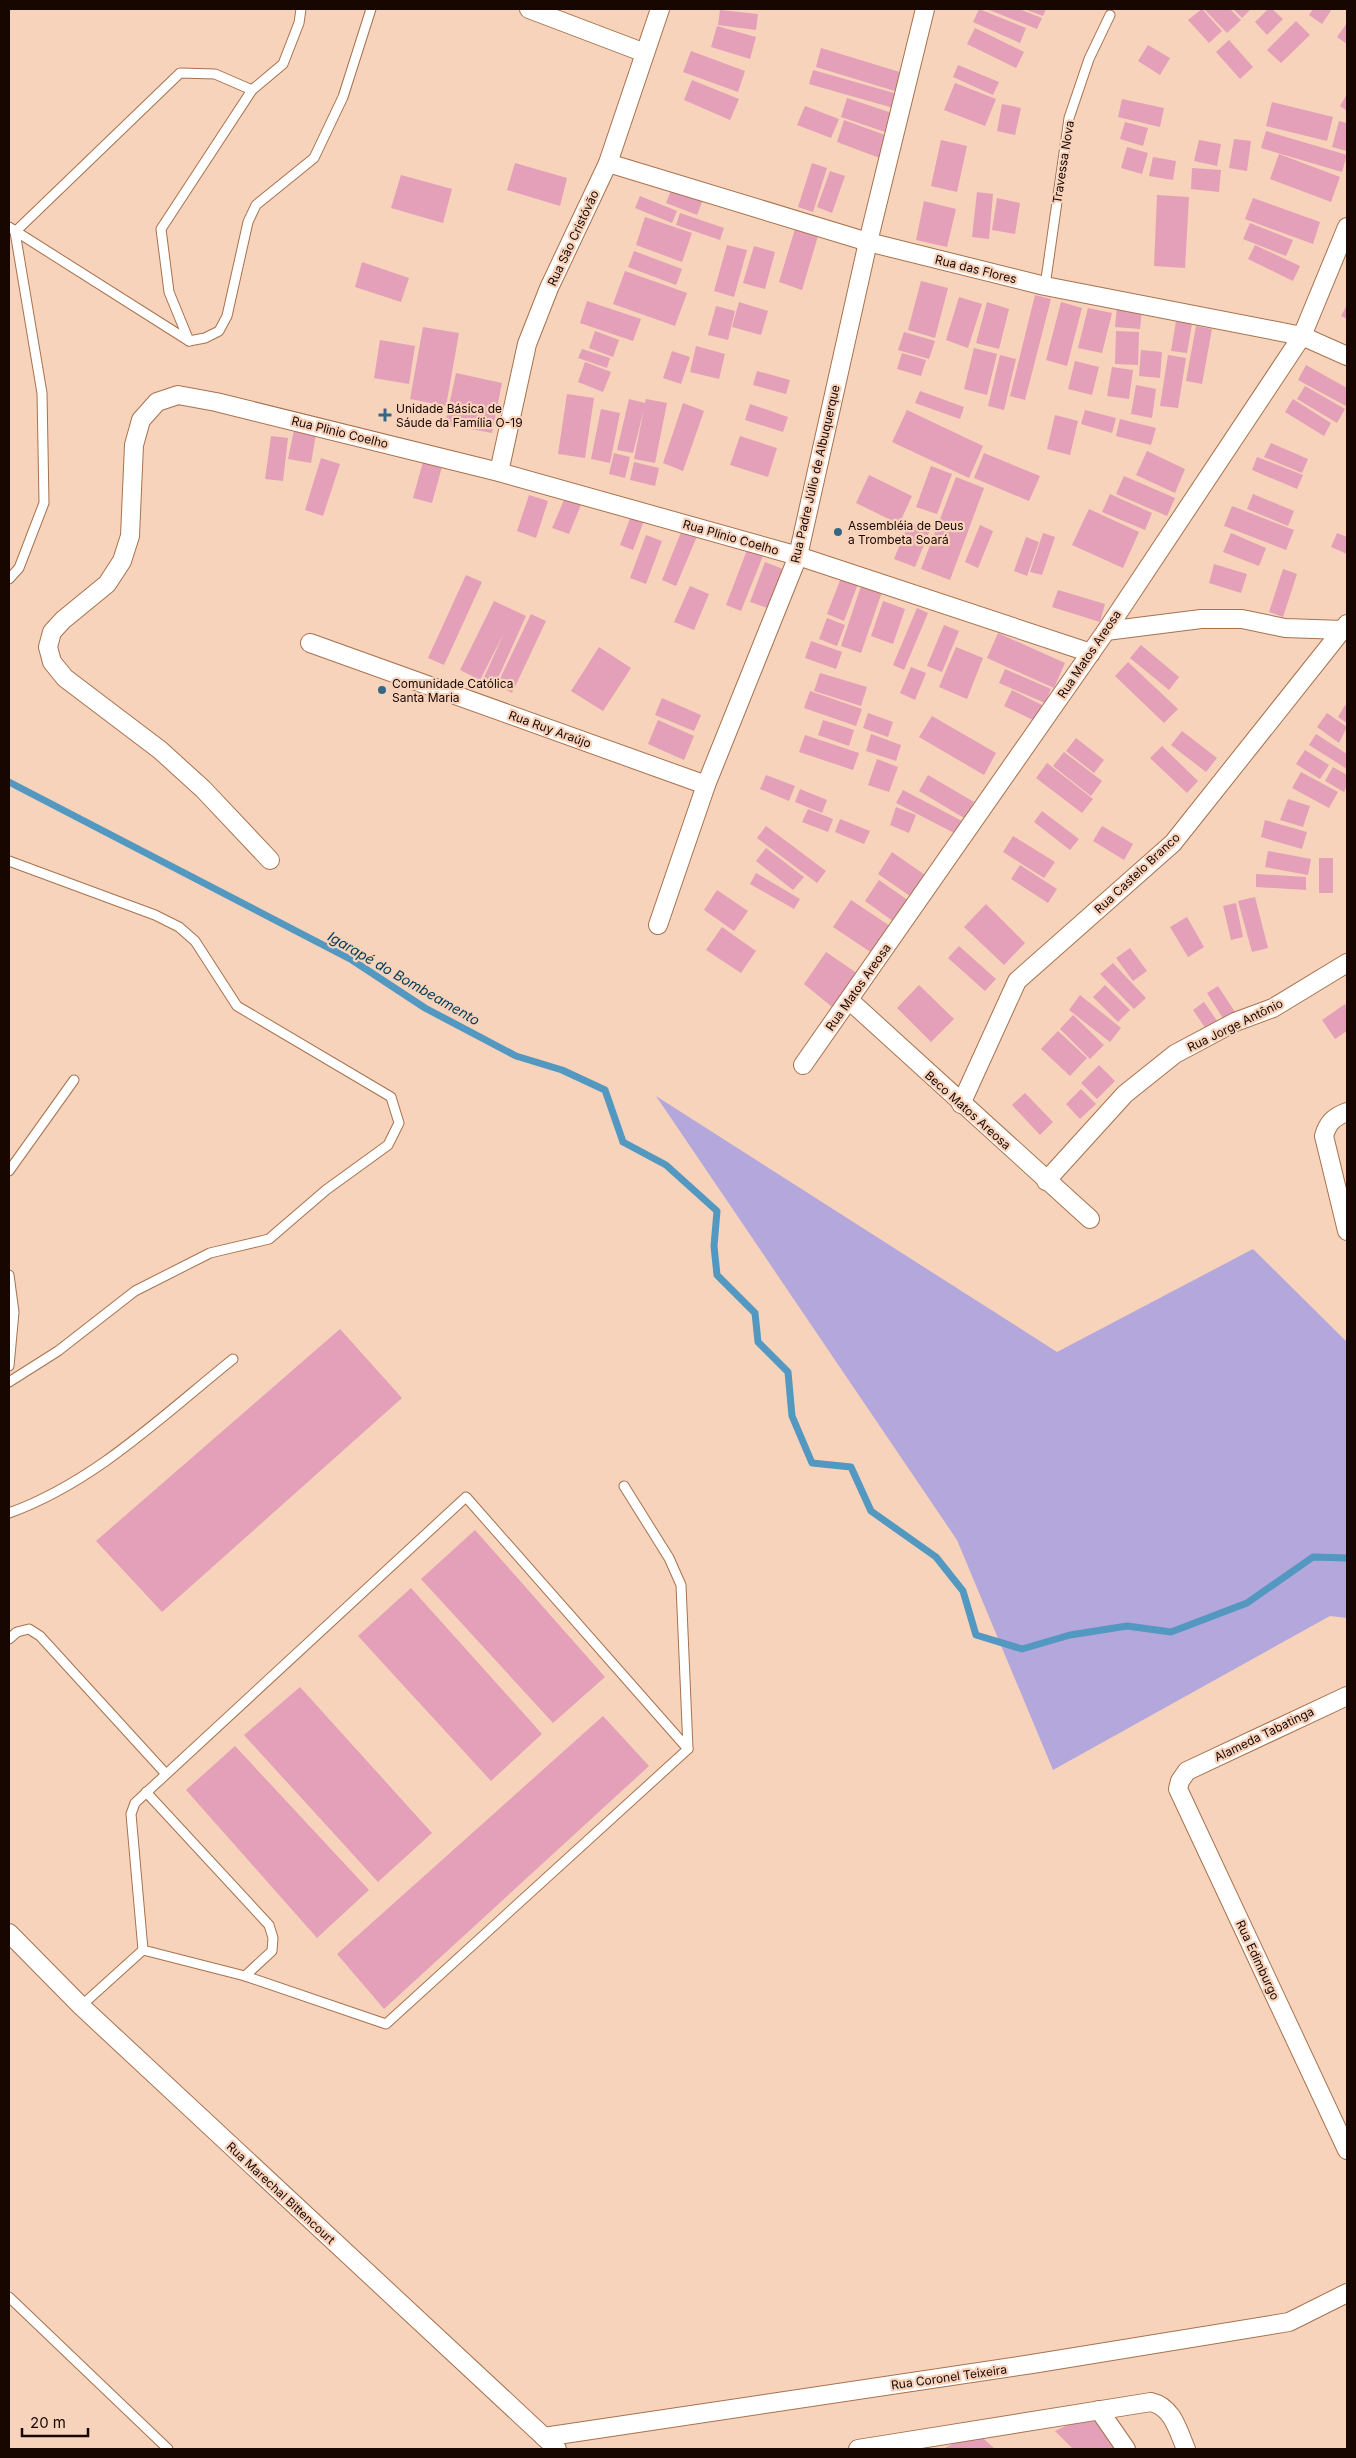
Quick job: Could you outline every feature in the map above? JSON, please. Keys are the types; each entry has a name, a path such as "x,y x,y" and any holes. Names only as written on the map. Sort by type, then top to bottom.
{"street":[{"path":"529,9 645,53"},
{"name":"Rua São Cristóvão","path":"499,472 527,344 549,288 608,163 660,9"},
{"name":"Rua Padre Júlio de Albuquerque","path":"658,925 706,785 798,556 868,242 925,9"},
{"name":"Rua das Flores","path":"608,163 868,242 1045,286 1302,336 1347,356"},
{"name":"Rua Matos Areosa","path":"803,1065 1091,653 1302,336 1347,227"},
{"name":"Rua Plinio Coelho","path":"270,860 196,782 160,750 65,678 52,662 48,647 52,632 63,620 107,584 122,561 130,536 134,445 141,420 157,402 178,395 216,402 499,472 798,556 1091,653"},
{"path":"1106,631 1201,619 1242,619 1285,628 1345,627"},
{"name":"Rua Castelo Branco","path":"961,1104 1017,981 1173,843 1345,627"},
{"name":"Rua Ruy Araújo","path":"310,643 706,785"},
{"name":"Rua Jorge Antônio","path":"1046,1181 1125,1094 1175,1054 1235,1022 1273,1008 1347,963"},
{"name":"Beco Matos Areosa","path":"849,1000 961,1104 1090,1219"},
{"path":"1347,1112 1328,1123 1324,1136 1347,1231"},
{"name":"Alameda Tabatinga","path":"1187,1771 1344,1696"},
{"name":"Rua Edimburgo","path":"1187,1771 1180,1781 1178,1789 1347,2150"},
{"name":"Rua Marechal Bittencourt","path":"9,1933 81,2006 557,2449"},
{"name":"Rua Coronel Teixeira","path":"544,2437 1032,2364 1289,2322 1347,2293"},
{"path":"858,2449 1151,2402 1158,2404 1172,2418 1186,2449"},
{"path":"1099,2410 1126,2449"}],"lane":[{"path":"189,341 169,292 163,259 162,229 252,90 283,64 299,23 301,9"},
{"path":"12,229 189,341 205,338 219,332 227,316 248,222 256,205 314,158 343,97 371,9"},
{"name":"Travessa Nova","path":"1045,286 1068,118 1089,59 1110,15"},
{"path":"12,229 180,73 215,74 252,90"},
{"path":"9,579 19,568 44,503 42,393 12,229"},
{"path":"9,861 155,915 180,927 195,941 237,1006 391,1097 400,1123 388,1145 326,1190 269,1239 210,1253 135,1291 58,1351 9,1382"},
{"path":"9,1171 74,1080"},
{"path":"9,1275 14,1312 9,1366"},
{"path":"9,1513 38,1503 72,1485 106,1461 233,1359"},
{"path":"624,1486 669,1558 681,1585 688,1749"},
{"path":"143,1950 130,1814 135,1803 466,1497 688,1749"},
{"path":"9,1639 17,1632 29,1629 40,1636 166,1774"},
{"path":"143,1950 245,1976 386,2024 688,1749"},
{"path":"146,1792 269,1925 273,1938 272,1951 245,1976"},
{"path":"81,2006 143,1950"},
{"path":"9,2297 168,2449"}],"shaded area":[{"path":"656,1096 1057,1352 1253,1249 1347,1342 1347,1618 1330,1616 1053,1770 957,1540"}],"building":[{"path":"979,9 1026,28 1020,43 973,22"},
{"path":"987,9 1019,9 1042,18 1037,29"},
{"path":"1024,9 1046,9 1043,16"},
{"path":"1202,9 1222,31 1209,43 1188,20"},
{"path":"1204,9 1230,9 1241,20 1227,33"},
{"path":"1233,9 1251,9 1242,18"},
{"path":"1268,9 1272,9 1283,19 1267,35 1255,22"},
{"path":"1313,9 1332,9 1322,24 1309,15"},
{"path":"720,10 758,14 756,30 718,25"},
{"path":"1296,21 1310,35 1281,63 1267,50"},
{"path":"1347,23 1347,44 1337,37"},
{"path":"717,26 756,37 750,59 711,47"},
{"path":"975,28 1024,52 1016,68 967,44"},
{"path":"1229,40 1253,67 1240,79 1216,52"},
{"path":"1148,45 1170,58 1160,75 1138,61"},
{"path":"821,48 903,73 898,92 816,67"},
{"path":"691,51 745,71 738,92 683,72"},
{"path":"958,65 999,82 993,95 953,77"},
{"path":"813,70 901,95 897,109 809,84"},
{"path":"692,80 739,99 730,120 684,100"},
{"path":"955,83 996,99 985,126 944,110"},
{"path":"1347,94 1347,111 1340,106"},
{"path":"847,98 898,115 891,134 841,117"},
{"path":"1122,99 1164,108 1160,127 1118,117"},
{"path":"1272,102 1333,117 1327,141 1266,126"},
{"path":"1002,104 1021,108 1015,135 997,131"},
{"path":"805,106 839,119 831,138 797,125"},
{"path":"844,120 893,138 885,160 837,142"},
{"path":"1339,121 1347,123 1347,151 1332,147"},
{"path":"1125,122 1148,128 1143,146 1120,139"},
{"path":"1266,131 1347,155 1342,172 1261,148"},
{"path":"1234,139 1251,141 1247,171 1229,168"},
{"path":"941,140 967,146 957,192 931,186"},
{"path":"1199,140 1221,144 1217,166 1194,161"},
{"path":"1127,147 1148,153 1142,174 1121,168"},
{"path":"1279,154 1340,177 1331,202 1270,179"},
{"path":"1153,157 1176,161 1173,180 1149,176"},
{"path":"515,163 567,178 560,206 507,190"},
{"path":"812,163 827,168 813,212 798,207"},
{"path":"1192,168 1221,170 1219,192 1191,189"},
{"path":"830,171 845,176 832,213 817,207"},
{"path":"401,175 452,189 443,223 391,208"},
{"path":"673,185 704,197 697,215 666,203"},
{"path":"977,192 993,194 989,239 972,237"},
{"path":"1157,195 1189,197 1185,268 1154,266"},
{"path":"640,196 677,211 672,223 635,208"},
{"path":"997,198 1020,203 1015,234 992,230"},
{"path":"1253,198 1320,222 1313,244 1245,219"},
{"path":"924,201 956,209 947,247 916,240"},
{"path":"680,213 724,228 720,240 676,225"},
{"path":"645,217 692,233 682,262 636,245"},
{"path":"1250,223 1293,240 1286,256 1243,239"},
{"path":"795,229 818,236 802,290 779,282"},
{"path":"727,245 747,250 734,297 714,291"},
{"path":"1255,245 1300,266 1293,281 1248,259"},
{"path":"754,246 775,252 765,289 743,283"},
{"path":"634,251 682,269 676,285 628,267"},
{"path":"362,262 409,278 401,302 355,287"},
{"path":"625,271 687,293 675,326 613,304"},
{"path":"921,281 948,288 935,338 908,330"},
{"path":"1035,295 1051,299 1025,400 1010,396"},
{"path":"959,297 982,304 968,348 946,340"},
{"path":"587,301 641,319 633,341 580,323"},
{"path":"739,302 768,311 761,335 732,327"},
{"path":"987,302 1009,309 999,349 976,343"},
{"path":"1061,302 1082,308 1067,366 1046,360"},
{"path":"1347,305 1347,319 1341,316"},
{"path":"716,306 735,311 728,340 708,335"},
{"path":"1117,307 1142,309 1140,329 1115,327"},
{"path":"1088,308 1112,313 1102,353 1078,348"},
{"path":"1176,321 1192,324 1187,353 1171,351"},
{"path":"1196,326 1212,329 1202,384 1186,381"},
{"path":"423,327 459,333 446,406 410,399"},
{"path":"595,331 619,340 613,357 589,348"},
{"path":"1116,331 1139,332 1138,365 1115,364"},
{"path":"904,332 935,341 929,359 898,350"},
{"path":"380,340 415,346 409,384 374,378"},
{"path":"696,346 725,354 719,379 690,372"},
{"path":"974,348 997,354 987,395 964,389"},
{"path":"582,349 610,358 607,368 578,358"},
{"path":"1141,350 1162,352 1160,378 1139,376"},
{"path":"672,351 690,357 681,384 663,378"},
{"path":"902,353 926,360 921,376 897,369"},
{"path":"1000,355 1016,359 1004,410 988,406"},
{"path":"1168,355 1186,358 1178,408 1160,406"},
{"path":"1075,361 1099,367 1092,395 1068,389"},
{"path":"585,362 611,372 603,392 578,382"},
{"path":"1306,365 1347,388 1346,406 1298,380"},
{"path":"1112,367 1133,370 1129,399 1107,396"},
{"path":"757,371 790,380 786,394 753,385"},
{"path":"456,373 502,383 492,433 445,424"},
{"path":"1136,385 1156,389 1152,418 1131,414"},
{"path":"1305,386 1345,409 1337,423 1297,399"},
{"path":"920,391 964,407 960,419 915,403"},
{"path":"567,394 594,398 585,458 558,454"},
{"path":"629,399 645,403 646,399 667,403 655,463 634,459 644,409 633,453 617,450"},
{"path":"1293,399 1331,423 1324,436 1285,412"},
{"path":"683,403 704,411 683,471 663,463"},
{"path":"750,404 788,417 783,432 745,420"},
{"path":"601,409 620,413 610,463 591,459"},
{"path":"907,410 983,446 969,478 892,442"},
{"path":"1085,410 1116,418 1112,433 1081,424"},
{"path":"1055,415 1078,421 1070,455 1047,449"},
{"path":"1120,419 1156,428 1151,445 1116,436"},
{"path":"294,430 316,434 311,463 288,459"},
{"path":"271,436 288,438 283,481 265,479"},
{"path":"740,436 777,448 768,477 730,465"},
{"path":"1271,443 1308,459 1302,473 1264,457"},
{"path":"1147,451 1185,469 1175,493 1136,475"},
{"path":"614,453 630,457 625,478 609,474"},
{"path":"984,453 1040,476 1029,501 974,478"},
{"path":"1257,457 1303,475 1297,489 1252,470"},
{"path":"321,458 340,464 323,516 305,510"},
{"path":"424,458 443,463 432,503 413,498"},
{"path":"634,462 659,468 655,486 630,480"},
{"path":"931,466 952,474 937,514 916,507"},
{"path":"869,475 912,496 899,524 856,503"},
{"path":"1124,476 1175,498 1167,516 1116,494"},
{"path":"956,477 984,488 950,580 921,569"},
{"path":"567,493 583,500 569,534 552,528"},
{"path":"1110,494 1152,513 1145,530 1102,512"},
{"path":"1253,494 1294,511 1288,526 1247,509"},
{"path":"529,495 548,501 536,538 517,531"},
{"path":"1232,506 1294,530 1286,550 1224,526"},
{"path":"1089,509 1139,532 1123,568 1072,545"},
{"path":"632,513 645,518 633,550 620,545"},
{"path":"909,522 930,530 915,567 894,559"},
{"path":"980,525 993,531 978,568 965,562"},
{"path":"683,527 698,534 676,586 662,580"},
{"path":"1043,533 1055,537 1042,575 1030,572"},
{"path":"1231,533 1266,548 1259,566 1223,552"},
{"path":"1337,533 1347,537 1347,554 1331,547"},
{"path":"646,535 662,541 646,584 630,578"},
{"path":"1026,537 1039,542 1027,576 1014,571"},
{"path":"747,550 763,556 741,611 726,605"},
{"path":"765,562 788,571 773,610 750,602"},
{"path":"1214,564 1247,574 1241,593 1209,583"},
{"path":"1283,569 1297,574 1283,617 1269,612"},
{"path":"466,575 482,582 444,665 428,658"},
{"path":"841,578 858,584 844,621 827,614"},
{"path":"690,586 709,594 694,630 674,622"},
{"path":"861,586 882,592 861,653 841,646"},
{"path":"1058,590 1105,604 1100,622 1052,607"},
{"path":"494,601 526,616 494,687 482,682 504,633 480,680 460,670"},
{"path":"883,601 905,609 893,644 871,636"},
{"path":"917,608 928,613 904,670 893,665"},
{"path":"531,614 546,621 512,693 497,685"},
{"path":"827,618 845,625 837,646 819,639"},
{"path":"944,625 959,631 942,672 927,666"},
{"path":"998,633 1065,663 1054,688 987,658"},
{"path":"811,641 842,652 836,669 805,658"},
{"path":"1141,645 1179,677 1169,690 1130,658"},
{"path":"599,647 631,668 603,711 571,691"},
{"path":"956,647 983,658 967,699 939,687"},
{"path":"1128,662 1178,709 1164,723 1115,676"},
{"path":"911,667 926,673 915,700 900,693"},
{"path":"1005,669 1051,689 1045,703 999,683"},
{"path":"820,673 867,687 861,706 814,691"},
{"path":"1012,690 1046,707 1039,723 1004,706"},
{"path":"810,691 862,709 856,726 804,708"},
{"path":"662,698 701,715 694,731 655,715"},
{"path":"1345,705 1347,707 1347,723 1338,717"},
{"path":"868,713 893,722 888,737 863,728"},
{"path":"1327,713 1347,727 1339,743 1317,727"},
{"path":"932,716 996,753 984,775 919,737"},
{"path":"658,720 694,736 684,760 648,744"},
{"path":"823,720 854,730 849,746 818,735"},
{"path":"1182,731 1217,758 1206,772 1171,745"},
{"path":"871,734 901,745 896,761 866,751"},
{"path":"1316,734 1347,754 1347,769 1309,745"},
{"path":"805,735 859,753 853,770 799,752"},
{"path":"1076,738 1104,760 1094,773 1066,751"},
{"path":"1162,746 1198,781 1187,793 1150,758"},
{"path":"1305,750 1329,765 1320,779 1296,764"},
{"path":"1064,752 1102,781 1091,796 1053,766"},
{"path":"877,759 898,767 889,792 868,785"},
{"path":"1047,763 1093,799 1082,813 1036,778"},
{"path":"1333,767 1347,775 1347,785 1344,792 1325,781"},
{"path":"1301,772 1338,792 1329,808 1292,788"},
{"path":"766,775 795,786 789,801 760,789"},
{"path":"928,775 974,802 964,818 919,791"},
{"path":"800,789 827,800 822,813 795,802"},
{"path":"903,790 962,821 956,834 896,803"},
{"path":"1288,799 1310,806 1303,827 1280,820"},
{"path":"896,807 916,815 909,833 890,825"},
{"path":"808,809 833,819 828,832 802,822"},
{"path":"1042,811 1079,839 1070,850 1034,822"},
{"path":"840,819 870,831 864,844 835,832"},
{"path":"1265,820 1307,832 1302,849 1261,837"},
{"path":"766,826 826,871 817,883 757,838"},
{"path":"1102,826 1133,844 1124,860 1093,841"},
{"path":"1013,836 1055,862 1044,878 1003,852"},
{"path":"766,848 804,877 793,890 756,861"},
{"path":"1268,851 1311,859 1308,875 1265,867"},
{"path":"892,852 925,875 910,896 878,874"},
{"path":"1319,858 1333,858 1333,893 1319,893"},
{"path":"1020,865 1057,889 1048,903 1011,879"},
{"path":"756,873 800,899 794,909 750,884"},
{"path":"1256,874 1306,877 1306,890 1256,887"},
{"path":"879,880 912,903 897,924 865,901"},
{"path":"717,890 748,911 734,931 704,910"},
{"path":"1255,897 1268,948 1252,952 1238,901"},
{"path":"851,900 893,928 875,955 833,927"},
{"path":"1236,903 1243,937 1231,940 1223,906"},
{"path":"986,904 1025,943 1004,965 964,927"},
{"path":"1187,917 1204,947 1188,957 1170,927"},
{"path":"722,927 756,951 741,973 706,950"},
{"path":"959,946 996,979 985,991 948,958"},
{"path":"1130,948 1147,971 1133,981 1116,958"},
{"path":"826,952 861,976 837,1011 804,984"},
{"path":"1113,963 1146,998 1134,1009 1100,974"},
{"path":"919,985 954,1019 931,1042 897,1008"},
{"path":"1105,985 1130,1010 1118,1022 1093,997"},
{"path":"1218,986 1235,1012 1224,1020 1207,993"},
{"path":"1080,995 1121,1028 1110,1042 1069,1010"},
{"path":"1204,1002 1220,1025 1208,1032 1193,1010"},
{"path":"1345,1004 1347,1007 1347,1031 1335,1039 1322,1020"},
{"path":"1073,1015 1104,1045 1090,1059 1060,1029"},
{"path":"1058,1031 1087,1058 1070,1076 1041,1049"},
{"path":"1099,1065 1115,1081 1097,1099 1081,1083"},
{"path":"1081,1089 1096,1104 1080,1119 1066,1104"},
{"path":"1025,1093 1053,1122 1040,1135 1012,1105"},
{"path":"340,1329 402,1398 162,1612 96,1541"},
{"path":"475,1530 605,1677 553,1723 421,1579"},
{"path":"411,1588 542,1734 491,1781 358,1636"},
{"path":"300,1687 432,1833 378,1882 244,1735"},
{"path":"603,1716 649,1766 384,2009 337,1954"},
{"path":"235,1746 369,1890 317,1938 186,1790"},
{"path":"1098,2411 1125,2449 1073,2449 1055,2431"},
{"path":"976,2432 995,2449 943,2449"}],"waterway":[{"name":"Igarapé do Bombeamento","path":"9,782 352,960 425,1008 516,1056 562,1070 605,1090 623,1142 666,1165 717,1211 714,1246 717,1275 755,1313 758,1342 788,1372 792,1416 812,1463 851,1467 871,1511 936,1557 963,1591 976,1635 1022,1649 1070,1635 1127,1626 1171,1632 1247,1603 1313,1557 1347,1558"}],"place":[{"name":"Unidade Básica de Sáude da Família O-19","path":"385,415"},
{"name":"Assembléia de Deus a Trombeta Soará","path":"838,532"},
{"name":"Comunidade Católica Santa Maria","path":"382,690"}]}
